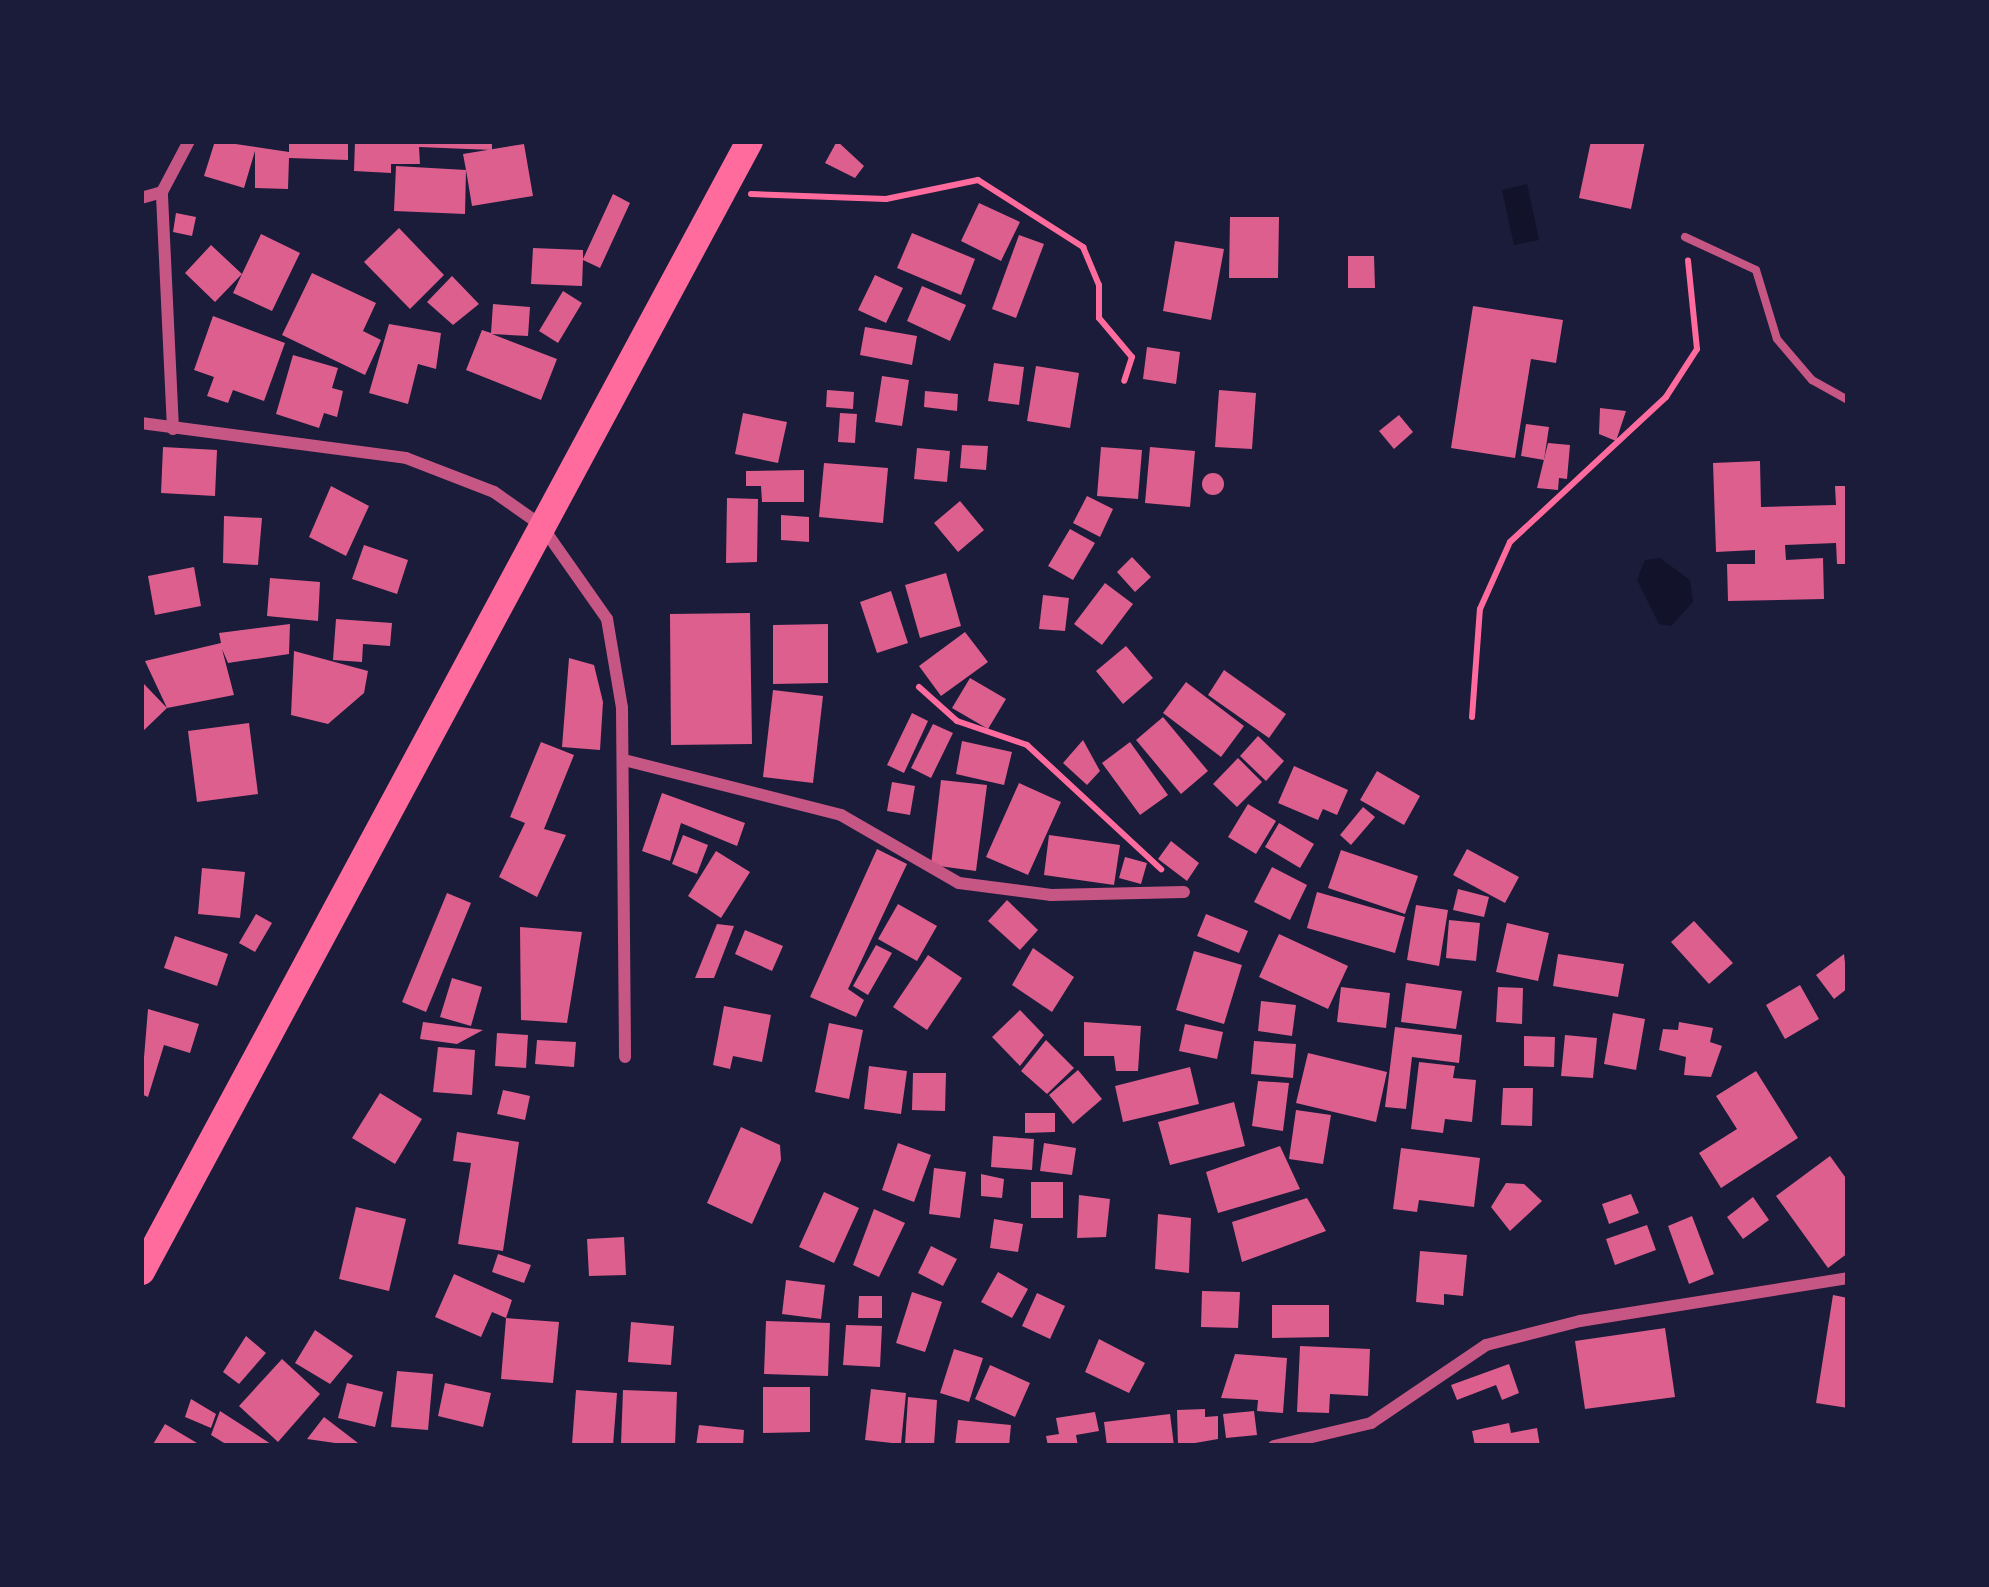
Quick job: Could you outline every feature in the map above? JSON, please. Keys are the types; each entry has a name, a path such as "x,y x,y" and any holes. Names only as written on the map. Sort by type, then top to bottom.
{"highway":[{"path":"141,1271 749,141"}],"street":[{"path":"173,429 162,192 189,141"},
{"path":"141,198 162,192"},
{"path":"141,423 406,458 494,492 542,525 607,620 628,761 625,1058"},
{"path":"628,761 841,815 959,884 1051,895 1184,892"},
{"path":"1274,1446 1371,1423 1486,1345 1580,1321 1848,1278"}],"lane":[{"path":"1685,237 1756,270 1777,339 1812,380 1848,400"}],"path":[{"path":"724,193 886,199 978,180 1083,247 1099,285 1099,318 1132,357 1124,381"},
{"path":"1472,717 1480,609 1510,542 1666,398 1697,349 1685,237"},
{"path":"919,687 957,721 1027,745 1184,892"}],"shaded area":[{"path":"1527,184 1539,240 1514,245 1502,190"},
{"path":"1660,558 1690,580 1693,602 1671,626 1659,624 1637,580 1645,560"}],"building":[{"path":"215,141 289,152 289,141 348,141 348,160 289,158 288,189 255,188 255,151 244,188 204,176"},
{"path":"355,141 492,141 492,150 419,147 420,164 391,164 391,173 354,171"},
{"path":"837,141 864,166 855,178 825,163"},
{"path":"1591,141 1645,141 1631,209 1579,198"},
{"path":"524,144 533,196 472,206 463,154"},
{"path":"396,166 466,170 465,214 394,211"},
{"path":"613,194 630,203 600,268 583,260 582,286 531,284 533,248 583,250 583,259"},
{"path":"979,203 1020,222 1001,261 961,241"},
{"path":"176,213 196,217 192,236 173,232"},
{"path":"1230,217 1279,217 1278,278 1229,278"},
{"path":"399,228 444,275 410,309 364,262"},
{"path":"912,233 975,259 961,295 897,268"},
{"path":"261,234 300,253 272,311 233,293"},
{"path":"1019,235 1044,244 1016,318 992,309"},
{"path":"1175,241 1224,249 1211,320 1163,311"},
{"path":"211,245 242,274 215,302 185,273"},
{"path":"1348,256 1374,256 1375,288 1348,288"},
{"path":"312,273 376,303 363,331 381,340 365,375 282,335"},
{"path":"875,275 903,288 886,323 858,310"},
{"path":"452,276 479,304 453,325 427,302"},
{"path":"922,286 966,305 950,341 907,321"},
{"path":"563,291 582,303 558,343 539,331"},
{"path":"493,304 530,307 528,336 492,334 557,359 541,400 466,370 482,330 491,333"},
{"path":"1473,306 1563,320 1556,363 1531,359 1515,458 1451,448"},
{"path":"213,316 285,343 264,401 233,390 228,403 207,396 214,377 194,370"},
{"path":"389,324 441,333 436,369 418,364 408,404 369,393"},
{"path":"865,327 917,336 912,365 860,355"},
{"path":"1147,347 1180,352 1176,384 1143,379"},
{"path":"293,355 338,368 332,388 343,391 337,417 324,413 319,428 276,414"},
{"path":"994,363 1024,367 1019,405 988,401"},
{"path":"1036,366 1079,373 1070,428 1027,421"},
{"path":"882,376 909,380 902,426 875,422"},
{"path":"827,390 854,392 853,409 826,407"},
{"path":"1219,390 1256,393 1252,449 1215,447"},
{"path":"925,391 958,394 957,411 924,407"},
{"path":"1600,408 1626,411 1616,441 1599,434"},
{"path":"743,413 787,422 778,463 735,454"},
{"path":"840,413 857,414 855,443 838,442"},
{"path":"1399,415 1413,432 1394,449 1379,431"},
{"path":"1526,424 1549,427 1544,460 1521,456"},
{"path":"1548,443 1570,445 1567,479 1559,478 1558,490 1537,488"},
{"path":"962,445 988,446 986,470 960,468"},
{"path":"163,447 217,450 215,496 161,493"},
{"path":"1101,447 1142,450 1138,499 1097,496"},
{"path":"1150,447 1195,451 1190,507 1145,503"},
{"path":"917,448 950,451 947,482 914,479"},
{"path":"1760,461 1761,507 1836,505 1835,486 1848,486 1848,564 1837,564 1836,543 1785,545 1786,560 1823,558 1824,599 1728,601 1727,564 1755,564 1755,550 1716,552 1713,463"},
{"path":"824,463 888,468 883,523 819,517"},
{"path":"804,470 804,502 762,502 761,486 746,486 746,471"},
{"path":"1213,473 1224,484 1213,495 1202,484"},
{"path":"331,486 369,506 346,556 309,537"},
{"path":"1087,496 1113,509 1100,537 1073,523"},
{"path":"727,498 758,499 757,562 726,563"},
{"path":"960,501 984,530 958,552 934,523"},
{"path":"781,515 809,517 809,542 781,540"},
{"path":"224,516 262,518 258,565 223,563"},
{"path":"1070,529 1095,543 1073,580 1048,566"},
{"path":"364,545 408,560 397,594 352,579"},
{"path":"1132,557 1151,577 1135,592 1117,572"},
{"path":"194,567 201,606 155,615 148,576"},
{"path":"946,573 961,626 920,638 905,585"},
{"path":"270,578 320,582 318,621 267,616"},
{"path":"1105,583 1133,604 1102,645 1074,624"},
{"path":"891,591 908,643 877,653 860,602"},
{"path":"1043,595 1069,598 1065,631 1039,629"},
{"path":"750,613 752,744 671,745 670,614"},
{"path":"336,619 392,623 390,646 363,644 362,662 333,660"},
{"path":"290,624 289,654 228,663 222,649 234,695 167,708 145,661 221,643 219,633"},
{"path":"828,624 828,683 773,684 773,625"},
{"path":"965,632 988,662 941,696 919,666"},
{"path":"1126,646 1153,678 1123,704 1096,671"},
{"path":"294,651 368,671 364,693 328,724 291,715"},
{"path":"569,658 594,665 603,702 600,750 562,747"},
{"path":"1224,670 1286,714 1269,738 1208,695"},
{"path":"970,678 1006,699 988,729 952,708"},
{"path":"1186,682 1244,726 1221,757 1163,713"},
{"path":"144,684 167,708 141,733"},
{"path":"773,690 823,696 813,783 763,777"},
{"path":"912,713 928,721 904,773 887,765"},
{"path":"1163,717 1208,771 1181,794 1136,740"},
{"path":"249,723 258,794 197,802 188,731"},
{"path":"933,724 953,733 931,778 911,768"},
{"path":"1258,736 1284,761 1266,781 1240,756"},
{"path":"1083,740 1100,771 1087,785 1063,763"},
{"path":"962,741 1012,752 1004,785 956,774"},
{"path":"541,742 574,755 544,829 566,835 537,897 499,877 525,823 510,817"},
{"path":"1130,742 1168,795 1140,815 1102,763"},
{"path":"1238,758 1262,782 1237,807 1213,784"},
{"path":"1294,766 1348,790 1337,815 1323,809 1318,820 1278,803"},
{"path":"1377,771 1420,796 1404,825 1360,800"},
{"path":"941,780 987,785 976,871 931,865"},
{"path":"892,782 915,786 910,815 887,811"},
{"path":"1019,783 1061,802 1028,875 986,857"},
{"path":"662,793 745,823 737,846 681,823 670,861 642,851"},
{"path":"1248,804 1276,821 1256,854 1228,837"},
{"path":"1363,807 1375,817 1351,845 1340,835"},
{"path":"1279,823 1314,844 1300,868 1265,847"},
{"path":"683,835 708,845 697,874 672,864"},
{"path":"1049,835 1120,845 1114,885 1044,875"},
{"path":"1171,841 1199,863 1187,881 1158,859"},
{"path":"877,849 907,864 848,989 864,1000 856,1017 810,997"},
{"path":"1467,849 1519,877 1505,903 1453,875"},
{"path":"1341,850 1418,876 1405,914 1328,888"},
{"path":"716,851 750,872 721,918 688,896"},
{"path":"1125,857 1147,863 1141,884 1119,878"},
{"path":"1272,867 1307,885 1290,920 1254,902"},
{"path":"202,868 245,872 240,918 198,914"},
{"path":"1458,889 1489,897 1484,917 1453,910"},
{"path":"1317,892 1405,917 1395,953 1307,928"},
{"path":"447,893 471,903 426,1012 402,1002"},
{"path":"1007,900 1038,930 1020,950 988,921"},
{"path":"898,904 937,926 917,961 878,939"},
{"path":"1416,905 1448,910 1439,966 1407,960"},
{"path":"256,914 272,923 255,952 239,943"},
{"path":"1206,914 1248,931 1239,953 1197,936"},
{"path":"1449,920 1480,923 1476,961 1446,958"},
{"path":"1694,921 1733,963 1709,984 1671,942"},
{"path":"1507,923 1549,933 1538,981 1496,972"},
{"path":"717,924 734,926 714,978 695,978"},
{"path":"520,927 582,932 567,1023 521,1020"},
{"path":"745,930 783,946 772,971 735,954"},
{"path":"1279,934 1348,966 1328,1009 1259,977"},
{"path":"175,936 228,954 217,986 164,968"},
{"path":"876,945 892,953 868,995 853,986"},
{"path":"1033,948 1074,977 1052,1012 1012,985"},
{"path":"1194,951 1242,965 1224,1024 1176,1010"},
{"path":"1558,954 1624,964 1618,997 1553,986"},
{"path":"1844,954 1848,988 1834,999 1816,975"},
{"path":"928,955 962,978 927,1030 893,1007"},
{"path":"452,978 482,987 471,1026 440,1017"},
{"path":"1406,983 1462,991 1456,1029 1401,1022"},
{"path":"1800,985 1819,1019 1785,1039 1766,1005"},
{"path":"1341,987 1390,993 1386,1028 1337,1022"},
{"path":"1498,987 1523,988 1522,1024 1496,1022"},
{"path":"1261,1001 1296,1005 1292,1036 1258,1031"},
{"path":"724,1006 771,1015 762,1062 733,1056 730,1069 713,1065"},
{"path":"148,1009 199,1024 190,1053 164,1045 148,1097 141,1094"},
{"path":"1020,1010 1044,1035 1020,1066 992,1037"},
{"path":"1613,1013 1645,1019 1636,1070 1604,1064"},
{"path":"423,1022 483,1030 457,1044 420,1039"},
{"path":"1084,1022 1141,1026 1138,1071 1116,1071 1114,1056 1084,1056"},
{"path":"1679,1022 1713,1028 1710,1042 1722,1046 1711,1077 1684,1075 1686,1057 1659,1050 1663,1029 1678,1030"},
{"path":"829,1023 863,1030 849,1099 815,1092"},
{"path":"1185,1024 1223,1032 1217,1059 1179,1051"},
{"path":"1395,1027 1462,1035 1459,1063 1412,1057 1406,1109 1385,1107"},
{"path":"497,1033 528,1035 526,1068 495,1066"},
{"path":"1565,1035 1597,1038 1593,1078 1561,1076"},
{"path":"1524,1036 1555,1037 1554,1067 1524,1066"},
{"path":"537,1040 576,1042 574,1067 535,1064"},
{"path":"1046,1040 1074,1068 1047,1094 1021,1071"},
{"path":"1254,1041 1296,1044 1293,1078 1251,1074"},
{"path":"438,1047 475,1050 472,1095 433,1092"},
{"path":"1308,1053 1387,1072 1376,1122 1296,1103"},
{"path":"1419,1062 1455,1066 1453,1078 1476,1080 1472,1122 1445,1119 1443,1133 1411,1129"},
{"path":"869,1066 907,1071 901,1114 864,1109"},
{"path":"1190,1067 1199,1104 1123,1122 1115,1086"},
{"path":"1078,1070 1102,1099 1073,1124 1049,1095"},
{"path":"1756,1071 1798,1138 1721,1188 1699,1153 1737,1129 1716,1096"},
{"path":"913,1073 946,1073 945,1111 912,1110"},
{"path":"1258,1081 1289,1083 1283,1131 1252,1126"},
{"path":"1503,1088 1533,1088 1532,1126 1501,1125"},
{"path":"503,1090 530,1096 525,1120 497,1114"},
{"path":"380,1093 422,1119 395,1164 352,1138"},
{"path":"1234,1102 1245,1146 1170,1165 1158,1122"},
{"path":"1296,1110 1331,1115 1323,1164 1289,1159"},
{"path":"1025,1113 1055,1113 1055,1132 1025,1133"},
{"path":"741,1127 780,1145 781,1160 752,1224 707,1203"},
{"path":"457,1132 519,1142 503,1251 458,1244 471,1163 453,1161"},
{"path":"993,1136 1034,1139 1032,1170 991,1167"},
{"path":"898,1143 931,1155 914,1202 882,1190"},
{"path":"1044,1143 1076,1148 1072,1175 1040,1171"},
{"path":"1280,1146 1300,1189 1218,1213 1206,1172"},
{"path":"1401,1148 1480,1158 1474,1207 1419,1200 1417,1212 1393,1209"},
{"path":"1830,1156 1848,1181 1848,1253 1828,1268 1776,1196"},
{"path":"934,1168 966,1172 960,1218 929,1214"},
{"path":"981,1174 1004,1179 1002,1198 981,1196"},
{"path":"1031,1182 1063,1182 1063,1218 1031,1218"},
{"path":"1506,1183 1524,1184 1542,1201 1510,1231 1491,1207"},
{"path":"824,1192 859,1208 834,1263 799,1247"},
{"path":"1631,1194 1639,1213 1609,1224 1602,1204"},
{"path":"1079,1195 1110,1199 1106,1237 1077,1238"},
{"path":"1753,1197 1769,1220 1743,1239 1727,1217"},
{"path":"1307,1198 1326,1231 1242,1262 1232,1222"},
{"path":"356,1207 406,1219 389,1291 339,1279"},
{"path":"874,1209 905,1223 879,1277 853,1265"},
{"path":"1158,1214 1191,1218 1189,1273 1155,1269"},
{"path":"1692,1216 1714,1274 1689,1284 1668,1226"},
{"path":"994,1219 1023,1224 1018,1252 990,1248"},
{"path":"1647,1225 1656,1250 1615,1265 1606,1239"},
{"path":"624,1237 626,1275 589,1276 587,1239"},
{"path":"931,1246 957,1259 943,1286 918,1273"},
{"path":"1420,1251 1467,1255 1463,1296 1444,1294 1444,1305 1416,1302"},
{"path":"498,1254 531,1265 524,1283 492,1272"},
{"path":"998,1272 1028,1289 1012,1318 981,1302"},
{"path":"454,1274 512,1300 506,1318 492,1312 481,1337 435,1317"},
{"path":"786,1280 825,1285 821,1319 782,1314"},
{"path":"1202,1291 1240,1292 1238,1328 1201,1327"},
{"path":"912,1292 942,1302 925,1352 896,1343"},
{"path":"1037,1293 1065,1306 1050,1339 1022,1326"},
{"path":"1833,1295 1848,1298 1848,1408 1816,1403"},
{"path":"859,1296 882,1296 882,1318 858,1318"},
{"path":"1272,1305 1329,1305 1329,1337 1272,1338"},
{"path":"506,1318 559,1322 553,1383 501,1379"},
{"path":"766,1321 830,1323 828,1376 764,1374"},
{"path":"631,1322 674,1326 671,1365 628,1362"},
{"path":"846,1325 882,1326 880,1367 843,1365"},
{"path":"1665,1328 1675,1397 1585,1409 1575,1341"},
{"path":"315,1330 353,1356 330,1384 295,1363"},
{"path":"246,1336 266,1353 239,1384 223,1372"},
{"path":"1099,1339 1145,1363 1129,1393 1085,1372"},
{"path":"1300,1346 1370,1349 1368,1396 1330,1394 1329,1413 1297,1412"},
{"path":"954,1349 983,1358 969,1402 940,1393"},
{"path":"1235,1354 1287,1358 1283,1413 1257,1411 1258,1400 1221,1398"},
{"path":"282,1359 320,1394 278,1442 239,1406"},
{"path":"1509,1364 1519,1393 1502,1400 1496,1385 1457,1400 1451,1385"},
{"path":"990,1365 1030,1383 1015,1417 975,1399"},
{"path":"397,1371 433,1374 428,1430 391,1427"},
{"path":"347,1383 383,1392 375,1427 338,1418"},
{"path":"445,1383 491,1393 483,1427 438,1416"},
{"path":"763,1387 810,1387 810,1432 763,1433"},
{"path":"871,1389 906,1393 901,1444 865,1440"},
{"path":"576,1390 617,1393 613,1446 572,1444"},
{"path":"623,1390 677,1392 675,1446 621,1444"},
{"path":"908,1397 937,1400 934,1446 905,1444"},
{"path":"191,1399 216,1414 211,1428 185,1417"},
{"path":"1205,1409 1205,1417 1218,1416 1218,1439 1178,1446 1177,1410"},
{"path":"220,1411 274,1446 229,1446 211,1435"},
{"path":"1254,1411 1257,1435 1226,1438 1223,1414"},
{"path":"1095,1412 1099,1431 1076,1435 1078,1446 1048,1446 1046,1436 1059,1434 1056,1418"},
{"path":"1170,1414 1174,1446 1107,1446 1104,1422"},
{"path":"324,1417 358,1443 356,1446 307,1439"},
{"path":"958,1420 1011,1425 1009,1446 955,1446"},
{"path":"1509,1423 1511,1433 1537,1428 1540,1446 1475,1446 1472,1431"},
{"path":"165,1424 202,1446 152,1446"},
{"path":"699,1425 744,1430 743,1446 696,1446"}]}
